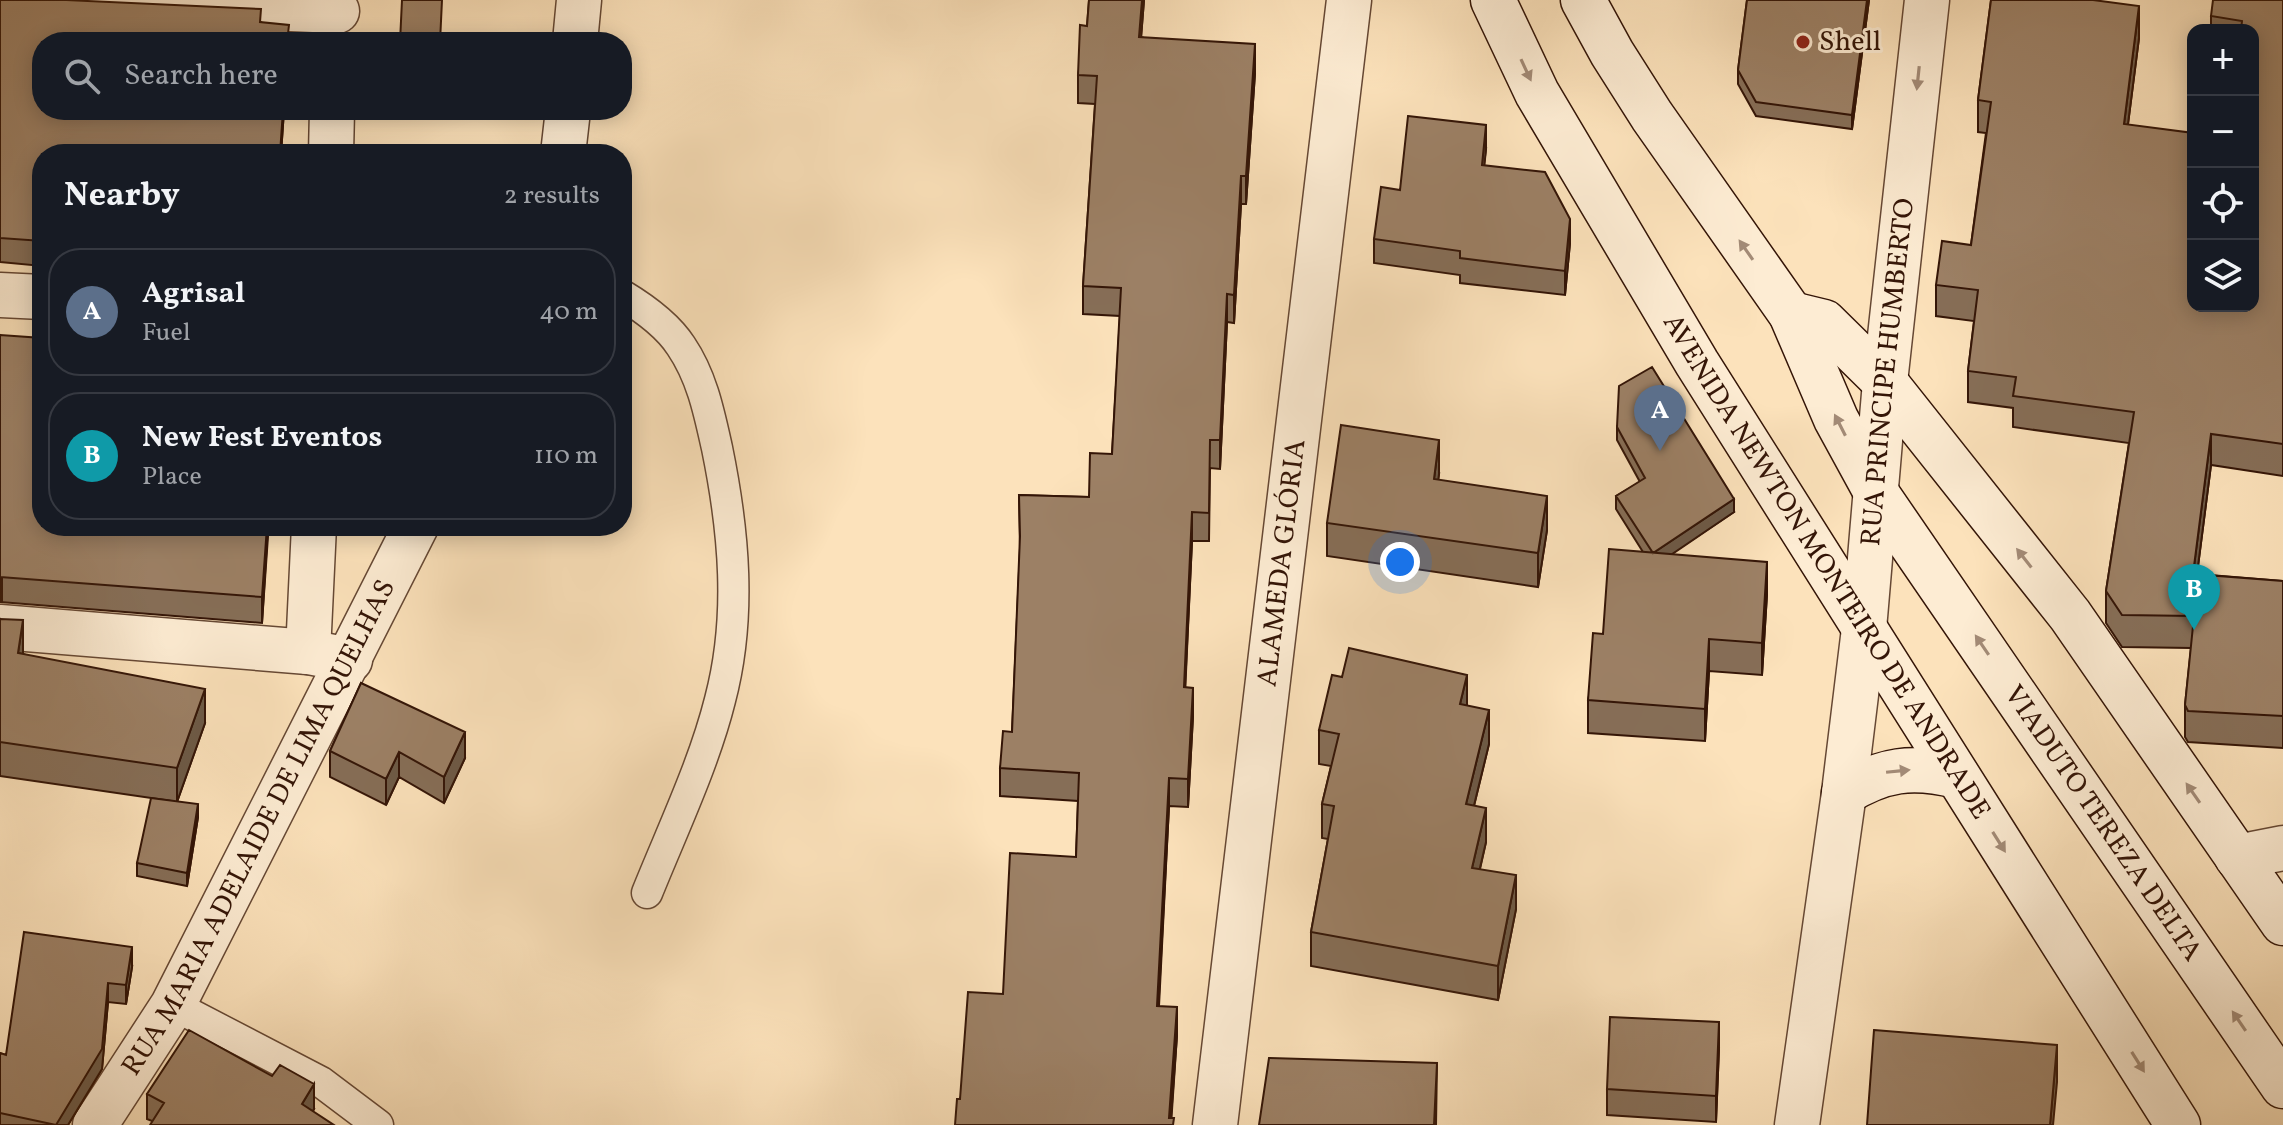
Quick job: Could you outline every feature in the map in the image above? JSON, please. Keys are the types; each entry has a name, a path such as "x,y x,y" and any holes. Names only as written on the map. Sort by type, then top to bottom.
{"street":[{"path":"69,0 336,18"},
{"path":"576,32 579,0"},
{"name":"ALAMEDA GLÓRIA","path":"1215,1125 1349,0"},
{"name":"AVENIDA NEWTON MONTEIRO DE ANDRADE","path":"1493,0 1537,93 1690,351 2178,1125"},
{"path":"1583,0 1652,116 1791,314 1836,419 1877,494"},
{"name":"RUA PRINCIPE HUMBERTO","path":"1797,1125 1864,629 1885,382 1927,0"},
{"path":"331,144 332,120"},
{"path":"564,144 567,120"},
{"path":"0,295 32,297"},
{"path":"1791,314 1824,322 1885,382 2070,615 2283,923"},
{"name":"VIADUTO TEREZA DELTA","path":"1877,494 1924,558 2283,1086"},
{"path":"308,652 314,536"},
{"name":"RUA MARIA ADELAIDE DE LIMA QUELHAS","path":"95,1125 173,1005 411,536"},
{"path":"0,627 308,652 350,660"},
{"path":"1844,793 1866,779 1888,772 1935,771 1957,776"},
{"path":"2237,857 2283,848"}],"lane":[{"path":"632,301 680,343 699,379 724,485 733,548 734,586 730,648 720,701 685,800 647,893"},
{"path":"173,1005 321,1082 378,1125"}],"building":[{"path":"0,0 261,9 260,22 289,25 288,32 32,32 32,120 282,120 281,144 32,144 32,240 0,238"},
{"path":"402,0 442,0 440,32 400,32"},
{"path":"1089,0 1142,0 1139,37 1255,44 1246,176 1241,176 1234,295 1227,294 1220,440 1210,440 1209,513 1192,512 1184,687 1193,688 1188,779 1169,778 1157,1006 1177,1007 1169,1118 1174,1118 1173,1125 955,1125 957,1099 960,1099 968,992 1003,994 1010,853 1076,857 1079,773 1000,768 1003,731 1012,732 1019,495 1089,497 1090,453 1112,454 1121,288 1083,286 1097,76 1078,75 1080,25 1087,26"},
{"name":"Shell","path":"1747,0 1867,0 1852,115 1756,102 1738,70"},
{"path":"1991,0 2093,0 2139,6 2124,124 2187,132 2187,312 2259,312 2259,24 2242,24 2242,21 2211,16 2213,0 2283,0 2283,444 2211,434 2193,574 2283,581 2283,716 2188,711 2185,705 2194,616 2122,615 2106,591 2134,412 2013,396 2016,377 1968,371 1978,290 1936,285 1942,241 1971,245 1991,102 1978,100"},
{"path":"1408,116 1486,125 1482,165 1545,172 1570,219 1565,271 1460,258 1460,251 1374,239 1381,187 1400,190"},
{"path":"0,335 32,337 32,536 266,536 262,597 0,577"},
{"path":"1652,367 1734,499 1653,553 1616,496 1645,478 1617,427 1619,386"},
{"path":"1341,425 1439,440 1434,479 1547,496 1538,553 1327,523"},
{"path":"1609,549 1767,562 1762,643 1709,639 1705,709 1588,700 1593,633 1603,634"},
{"path":"0,619 23,620 18,653 205,689 177,768 0,742"},
{"path":"1349,648 1467,675 1460,704 1489,710 1466,804 1486,808 1472,868 1516,875 1498,966 1311,932 1334,806 1322,804 1339,734 1319,730 1332,675 1342,677"},
{"path":"361,683 465,732 444,777 399,752 386,779 330,751"},
{"path":"151,798 198,804 187,873 137,863"},
{"path":"24,932 132,947 126,985 108,983 102,1049 56,1125 0,1113 0,1053 6,1055"},
{"path":"1610,1017 1719,1022 1716,1096 1607,1089"},
{"path":"189,1030 272,1076 280,1065 314,1084 302,1104 334,1125 150,1125 164,1103 147,1094"},
{"path":"1874,1030 2057,1045 2050,1125 1867,1125"},
{"path":"1269,1058 1437,1063 1434,1125 1259,1125"}],"place":[{"name":"Shell","path":"1803,42"},
{"name":"Agrisal","path":"1660,451"},
{"name":"New Fest Eventos","path":"2194,630"}]}
